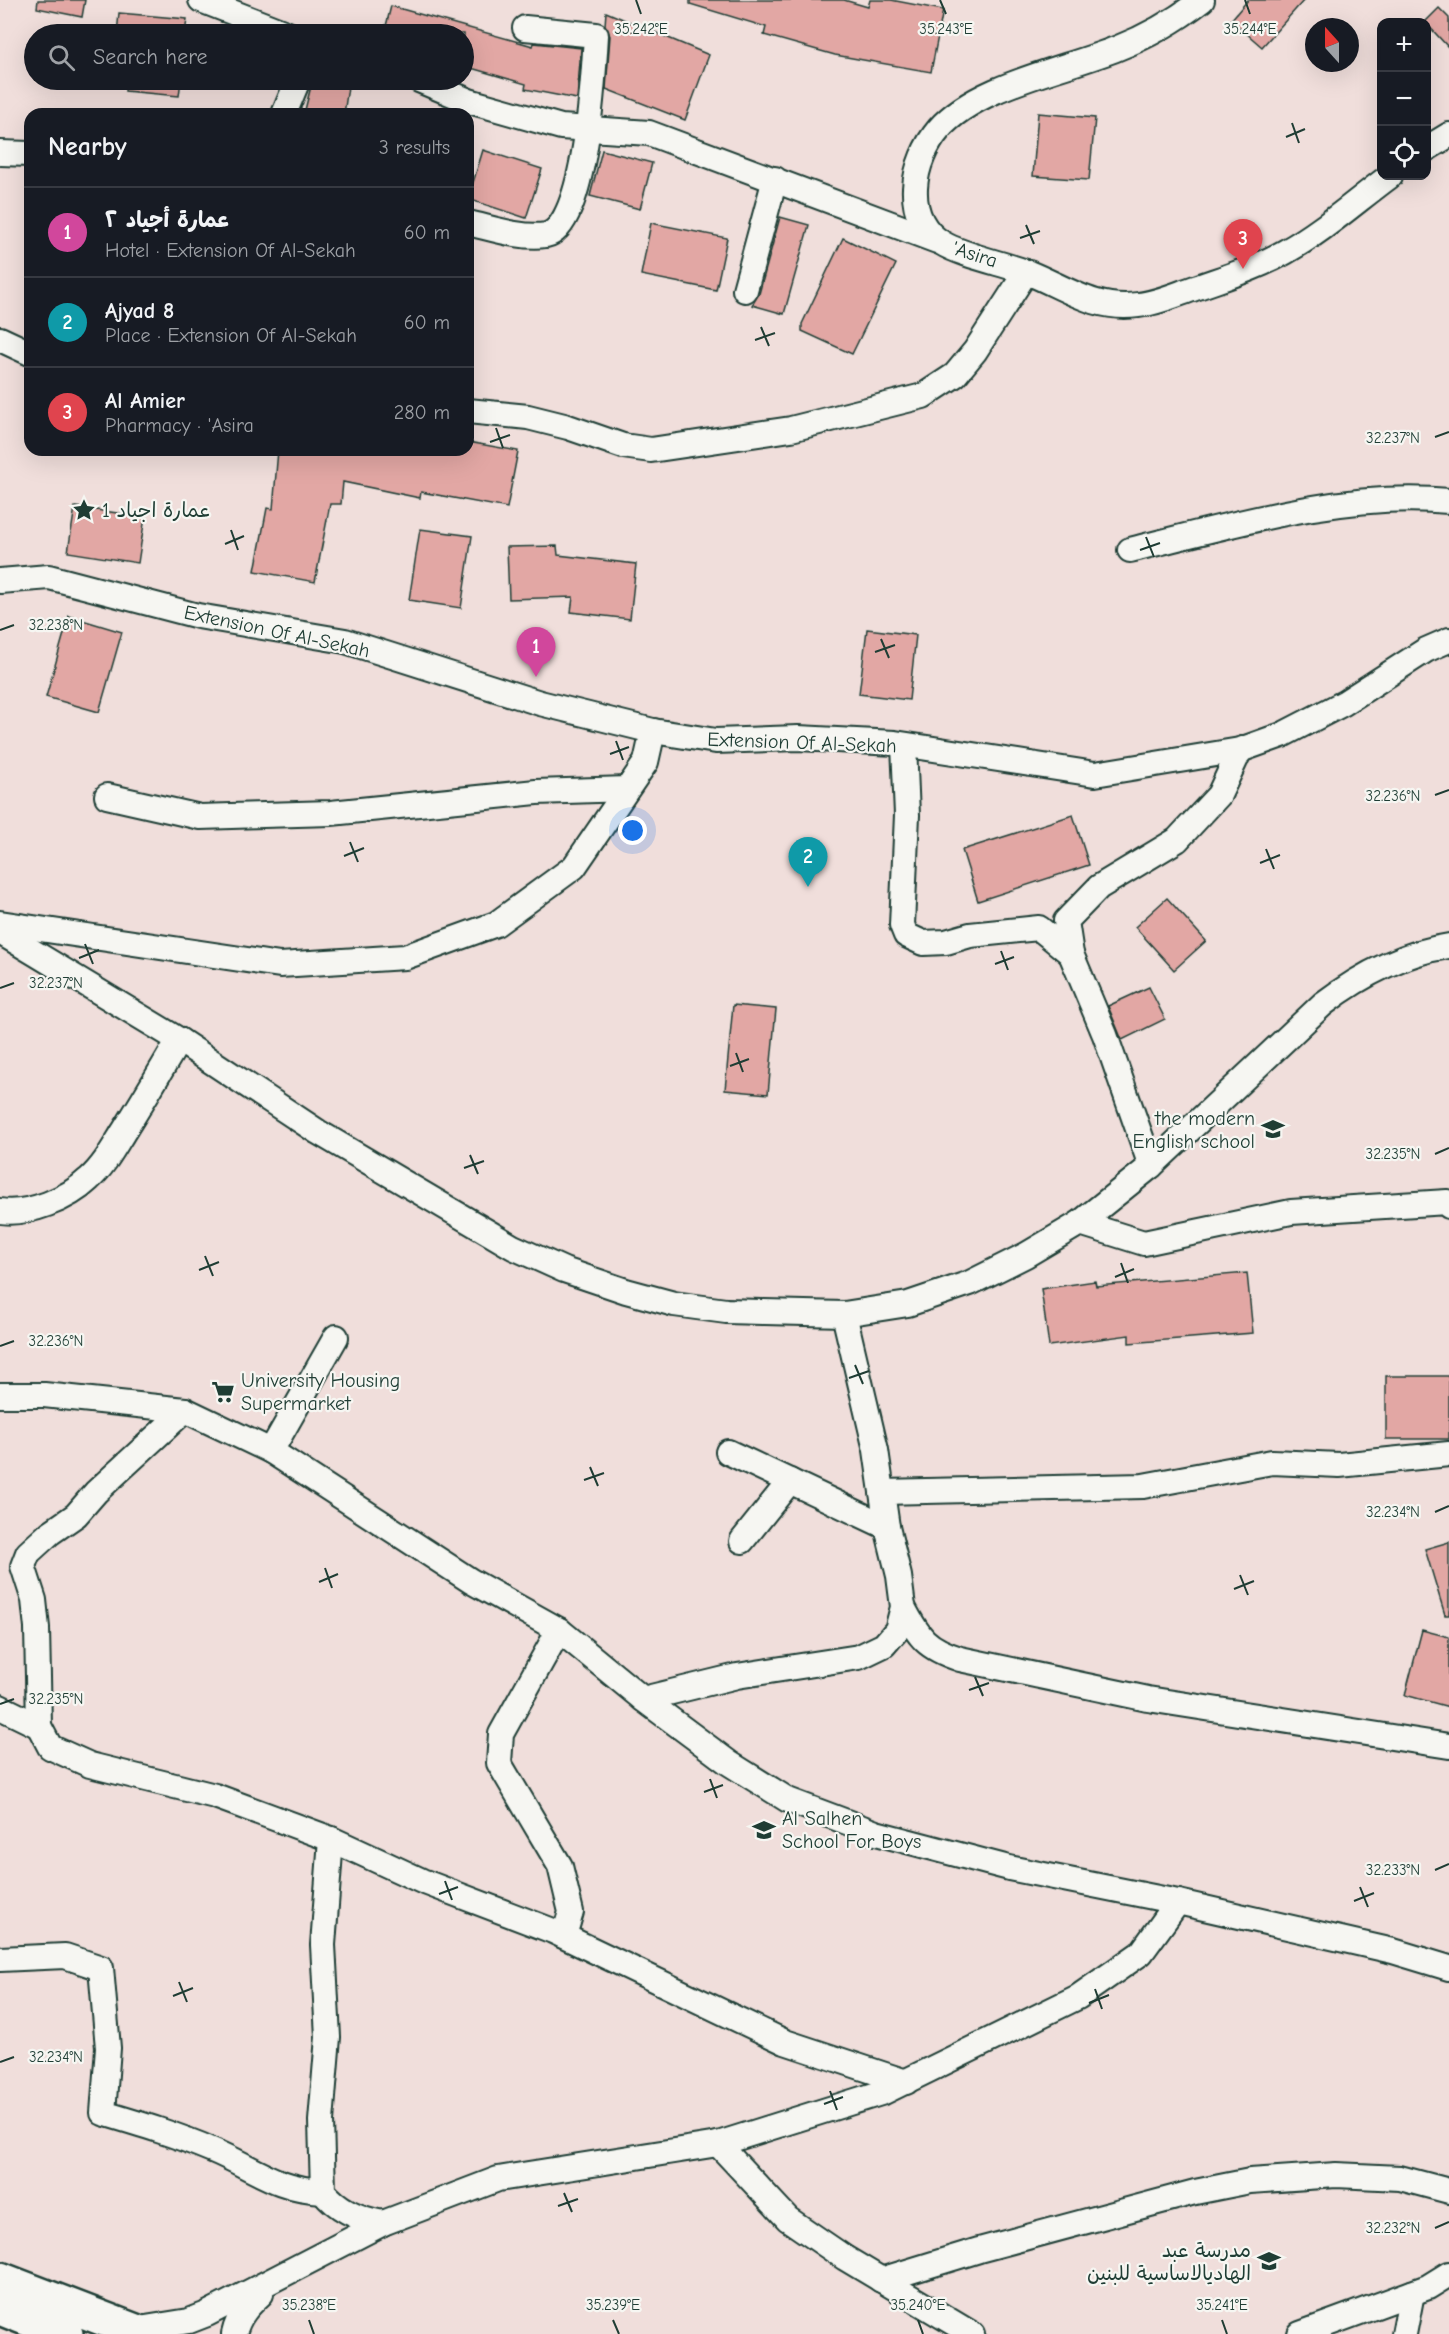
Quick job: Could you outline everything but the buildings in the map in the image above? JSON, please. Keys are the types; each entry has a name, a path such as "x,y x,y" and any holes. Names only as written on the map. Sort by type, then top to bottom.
{"main road":[{"path":"0,2279 138,2332"},
{"path":"0,2308 66,2334"}],"street":[{"path":"201,0 262,24"},
{"name":"'Asira","path":"1202,0 1167,25 1138,40 993,92 968,105 946,122 924,150 917,171 914,192 920,217 926,228 943,244 1026,272 1099,304 1117,306 1145,304 1248,269 1286,252 1385,180"},
{"path":"474,225 513,233 546,235 560,228 569,211 590,128 596,35 525,28"},
{"path":"286,108 294,90"},
{"path":"443,90 513,115 561,127 650,133 943,244"},
{"path":"1431,146 1449,135"},
{"path":"0,153 24,154"},
{"path":"745,290 775,179"},
{"path":"474,412 528,417 568,426 623,446 651,450 802,426 923,396 955,375 975,351 1026,272"},
{"path":"0,339 24,350"},
{"path":"1130,550 1258,519 1390,498 1449,501"},
{"name":"Extension Of Al-Sekah","path":"0,581 49,577 198,616 345,641 540,703 653,731 716,741 798,738 904,745 1095,774 1240,750 1282,735 1344,703 1426,650 1449,640"},
{"path":"0,923 280,965 405,957 496,924 574,867 646,762 653,731"},
{"path":"904,745 906,815 902,926 906,935 922,944 946,942 970,935 1039,928 1071,954"},
{"path":"1151,1166 1105,1035 1071,954 1066,921 1099,887 1177,840 1219,795 1240,750"},
{"path":"107,796 200,817 331,813 536,792 627,789"},
{"path":"0,932 179,1040 318,1132 513,1247 564,1270 674,1304 726,1311 844,1314 908,1305 970,1283 1026,1256 1080,1223 1151,1166 1323,1004 1339,992 1393,962 1449,946"},
{"path":"0,1211 11,1212 40,1206 65,1196 89,1180 107,1158 179,1040"},
{"path":"1080,1223 1144,1243 1291,1212 1447,1202 1449,1206"},
{"path":"844,1314 876,1450 887,1527 903,1607 917,1634 936,1651 960,1659 1148,1699 1449,1746"},
{"path":"271,1450 336,1337"},
{"path":"0,1395 45,1395 185,1410 271,1450 471,1581 559,1630 642,1699 729,1763 788,1800 876,1833 1009,1868 1178,1902 1393,1951 1449,1968"},
{"path":"185,1410 96,1492 76,1515 50,1533 28,1553 23,1566 34,1600 37,1628 39,1726 51,1747 90,1765 215,1796 331,1839 422,1881 564,1936 785,2042 906,2082"},
{"path":"728,1452 887,1527"},
{"path":"882,1492 1143,1486 1272,1462 1339,1465 1449,1454"},
{"path":"742,1541 790,1481"},
{"path":"642,1699 737,1676 859,1657 884,1645 897,1630 903,1607"},
{"path":"559,1630 501,1734 499,1763 560,1866 571,1912 564,1936"},
{"path":"0,1707 39,1726"},
{"path":"323,2191 321,2121 328,2037 323,1945 331,1839"},
{"path":"138,2332 189,2321 276,2280 383,2223 498,2179 718,2144 884,2092 1078,1996 1142,1953 1178,1902"},
{"path":"0,1959 66,1956 101,1968 108,2048 103,2113 213,2150 270,2181 301,2190 323,2191 341,2209 365,2220 383,2223"},
{"path":"718,2144 788,2219 964,2332"},
{"path":"881,2280 979,2250 1195,2192 1250,2181 1336,2175 1400,2178 1449,2191"},
{"path":"1300,2334 1412,2293 1449,2274"},
{"path":"234,2334 237,2323 246,2308 276,2280"},
{"path":"1404,2334 1412,2293"}],"place":[{"name":"Al Amier","path":"1243,269"},
{"name":"عمارة اجياد 1","path":"84,510"},
{"name":"عمارة أجياد ٢","path":"536,677"},
{"name":"Ajyad 8","path":"808,887"},
{"name":"the modern English school","path":"1273,1129"},
{"name":"University Housing Supermarket","path":"223,1392"},
{"name":"Al Salhen School For Boys","path":"764,1830"},
{"name":"مدرسة عبد الهاديالاساسية للبنين","path":"1269,2261"}]}
